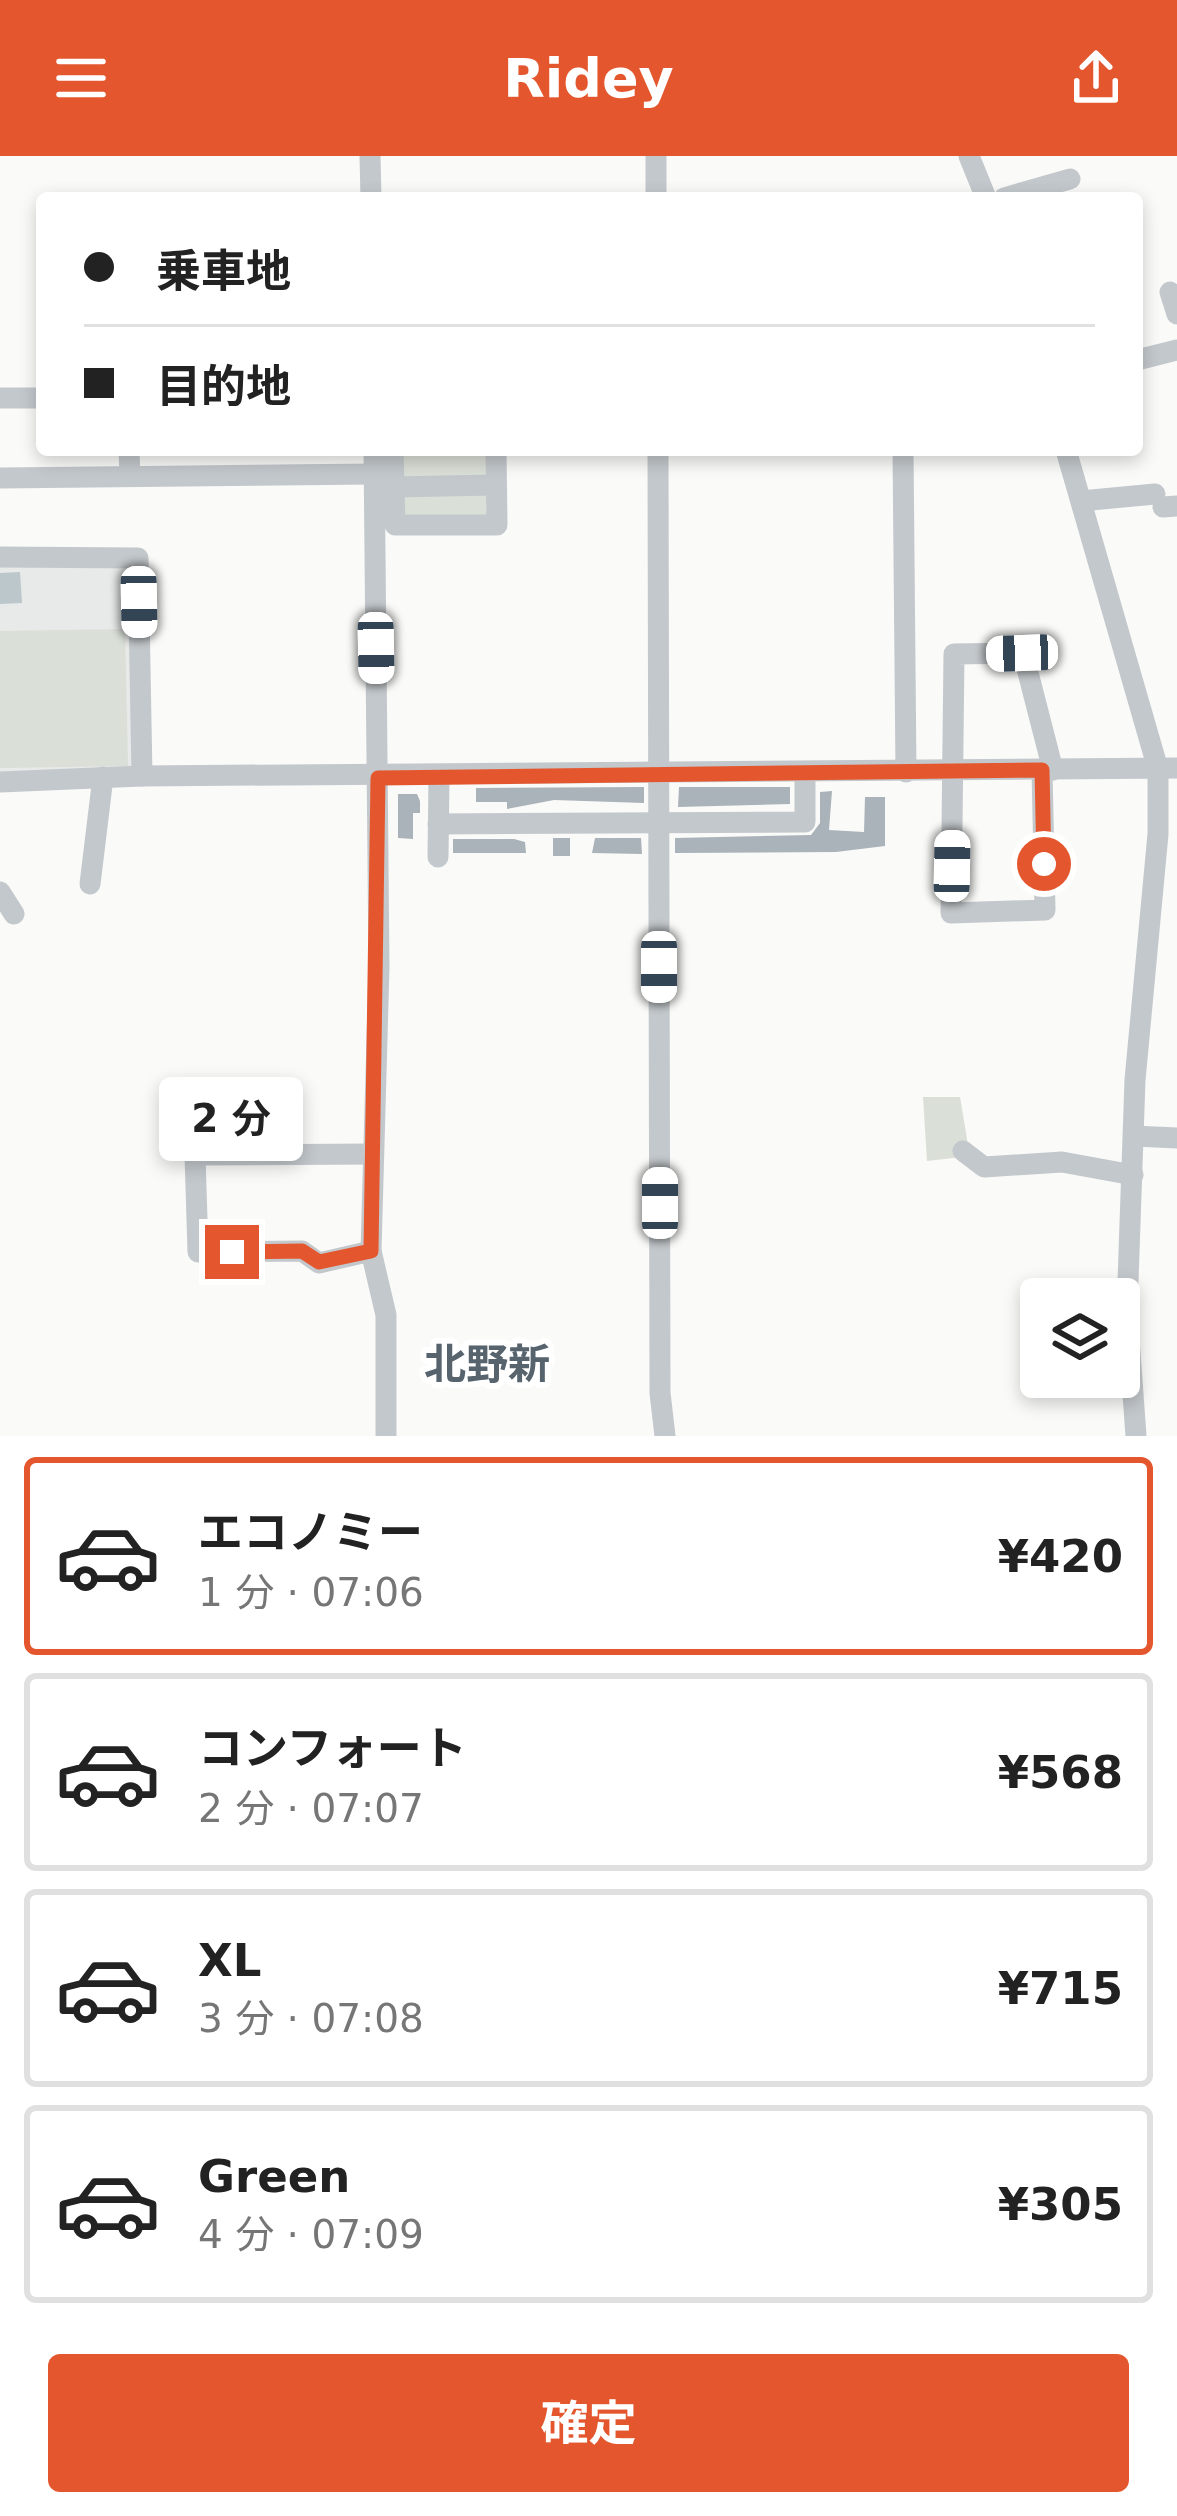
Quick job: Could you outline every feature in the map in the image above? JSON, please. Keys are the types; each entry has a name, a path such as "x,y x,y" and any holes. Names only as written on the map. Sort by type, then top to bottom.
{"street":[{"path":"370,156 371,192"},
{"path":"656,156 656,192"},
{"path":"968,156 983,192"},
{"path":"1025,192 1070,179"},
{"path":"1143,358 1177,350"},
{"path":"0,398 36,398"},
{"path":"129,456 130,476"},
{"path":"374,456 378,778 371,1251 386,1315 386,1436"},
{"path":"393,456 395,525 497,525 496,456"},
{"path":"658,456 660,1393 665,1436"},
{"path":"903,456 906,772"},
{"path":"1068,456 1167,769 1135,1080 1127,1310 1136,1436"},
{"path":"0,478 374,474"},
{"path":"394,487 496,485"},
{"path":"1081,501 1165,502"},
{"path":"0,556 138,558 142,776"},
{"path":"1022,653 1048,770 1046,910 950,913 954,654 1022,653"},
{"path":"0,782 142,776 378,778 1167,769"},
{"path":"438,824 806,822 805,773"},
{"path":"90,884 103,777"},
{"path":"438,857 439,777"},
{"path":"0,892 14,914"},
{"path":"1135,1136 1177,1138"},
{"path":"963,1151 984,1167 1062,1162 1133,1175"},
{"path":"371,1251 319,1262 302,1251 198,1252 195,1155 373,1154"}],"shaded area":[{"path":"390,456 504,456 504,529 392,529"},
{"path":"0,564 133,565 136,774 0,775"},
{"path":"20,572 22,603 0,604 0,573"},
{"path":"125,629 128,766 0,768 0,631"},
{"path":"923,1097 960,1097 968,1145 962,1157 927,1161"}],"building":[{"path":"644,787 644,803 554,800 507,809 507,802 476,802 476,788"},
{"path":"679,787 790,787 790,804 678,807"},
{"path":"832,791 829,830 864,832 865,797 885,797 885,846 836,852 675,853 675,838 811,835 820,823 820,792"},
{"path":"398,794 417,794 420,801 420,813 413,813 413,839 398,838"},
{"path":"553,838 570,838 570,856 553,856"},
{"path":"595,838 641,838 642,854 592,853"},
{"path":"453,839 514,839 525,842 526,853 453,853"}],"district":[{"name":"北野新","path":"487,1364"}],"route":[{"path":"232,1252 302,1251 319,1262 371,1251 379,967 378,778 1042,770 1044,864"}]}
